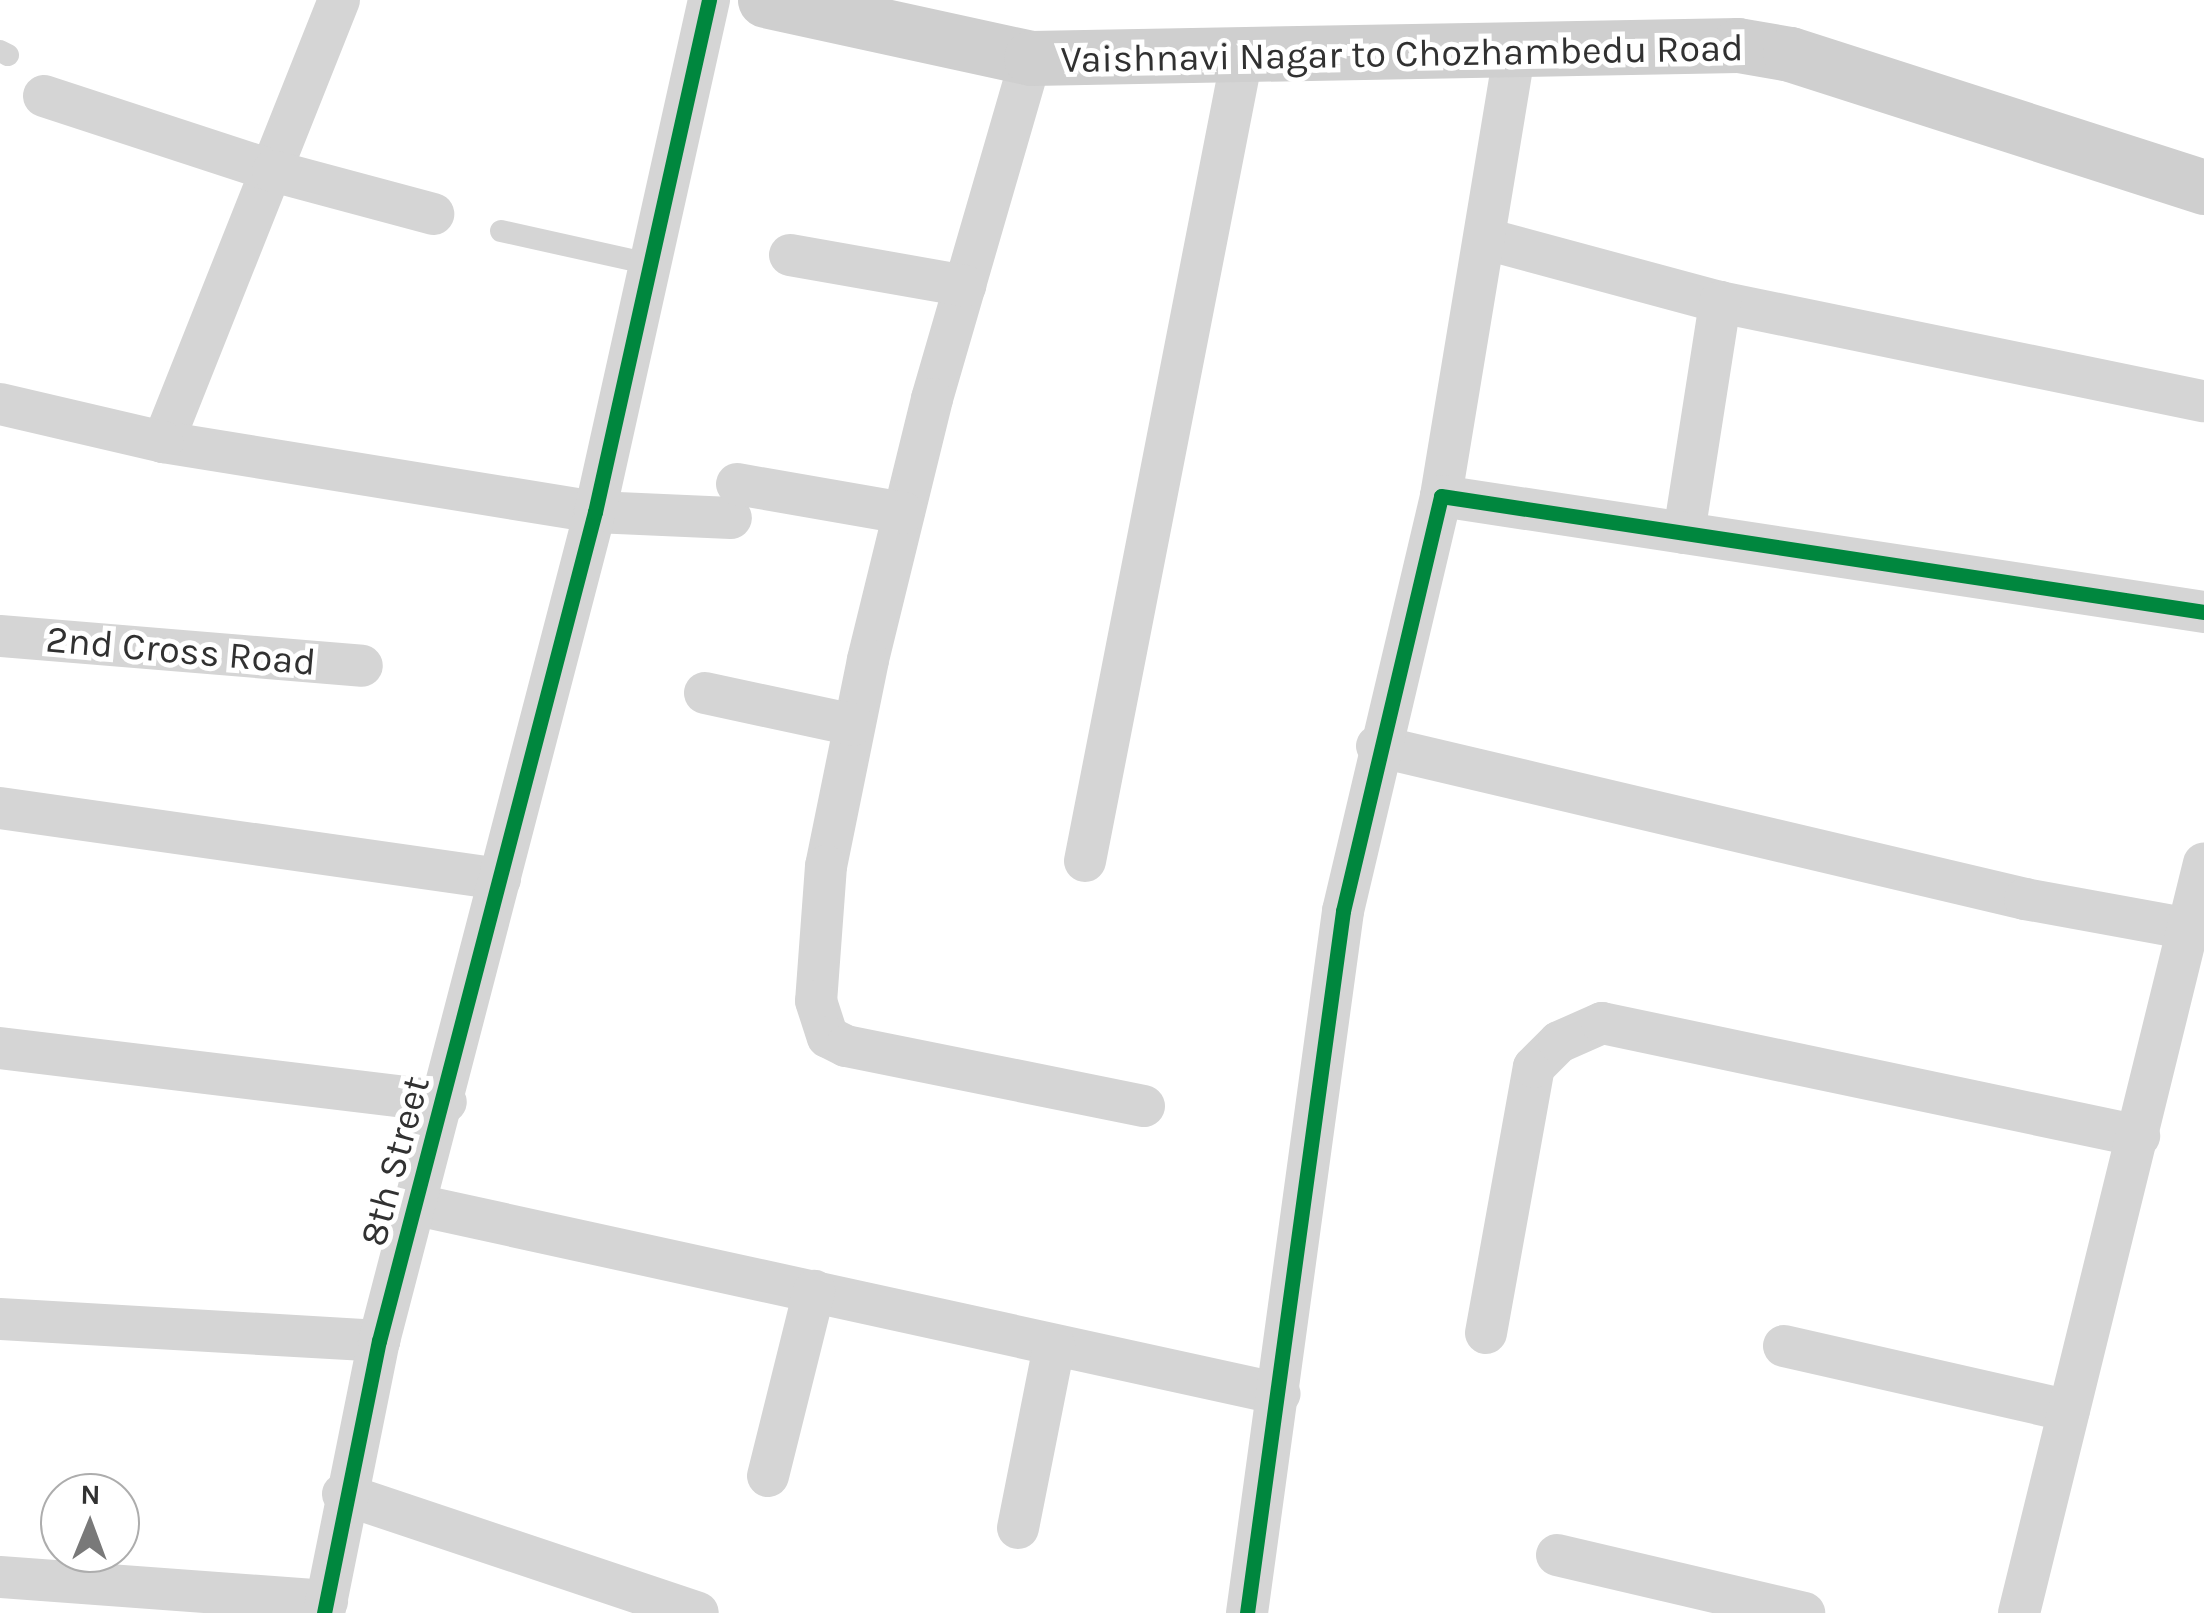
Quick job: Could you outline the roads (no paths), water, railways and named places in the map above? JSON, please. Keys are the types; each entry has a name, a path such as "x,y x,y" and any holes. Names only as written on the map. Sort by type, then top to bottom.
{"street":[{"path":"163,442 339,0"},
{"name":"8th Street","path":"326,1607 344,1494 379,1340 446,1102 595,512 709,0"},
{"name":"Vaishnavi Nagar to Chozhambedu Road","path":"765,0 1032,58 1738,45 1790,54 2204,187"},
{"path":"1247,1613 1280,1394 1343,911 1377,746 1441,496 1515,48"},
{"path":"1085,861 1243,52"},
{"path":"1032,58 904,513 854,725 826,866 816,1002 828,1036 846,1046 1144,1106"},
{"path":"44,96 272,171 433,214"},
{"path":"1486,239 1720,302 2204,401"},
{"path":"790,255 965,286"},
{"path":"1684,532 1720,302"},
{"path":"0,404 163,442 595,512 734,501 904,513"},
{"path":"1441,496 2204,612"},
{"name":"2nd Cross Road","path":"0,636 362,666"},
{"path":"706,693 854,725"},
{"path":"1377,746 2025,899 2190,929"},
{"path":"0,808 500,879"},
{"path":"2019,1613 2204,863"},
{"path":"1486,1332 1534,1067 1559,1042 1602,1023 2139,1136"},
{"path":"0,1048 446,1102"},
{"path":"417,1205 1280,1394"},
{"path":"768,1476 814,1291"},
{"path":"0,1320 379,1340"},
{"path":"1018,1528 1054,1346"},
{"path":"1784,1346 2069,1411"},
{"path":"344,1494 698,1613"},
{"path":"1557,1556 1804,1613"},
{"path":"0,1577 326,1607"}],"lane":[{"path":"500,230 650,264"}]}
